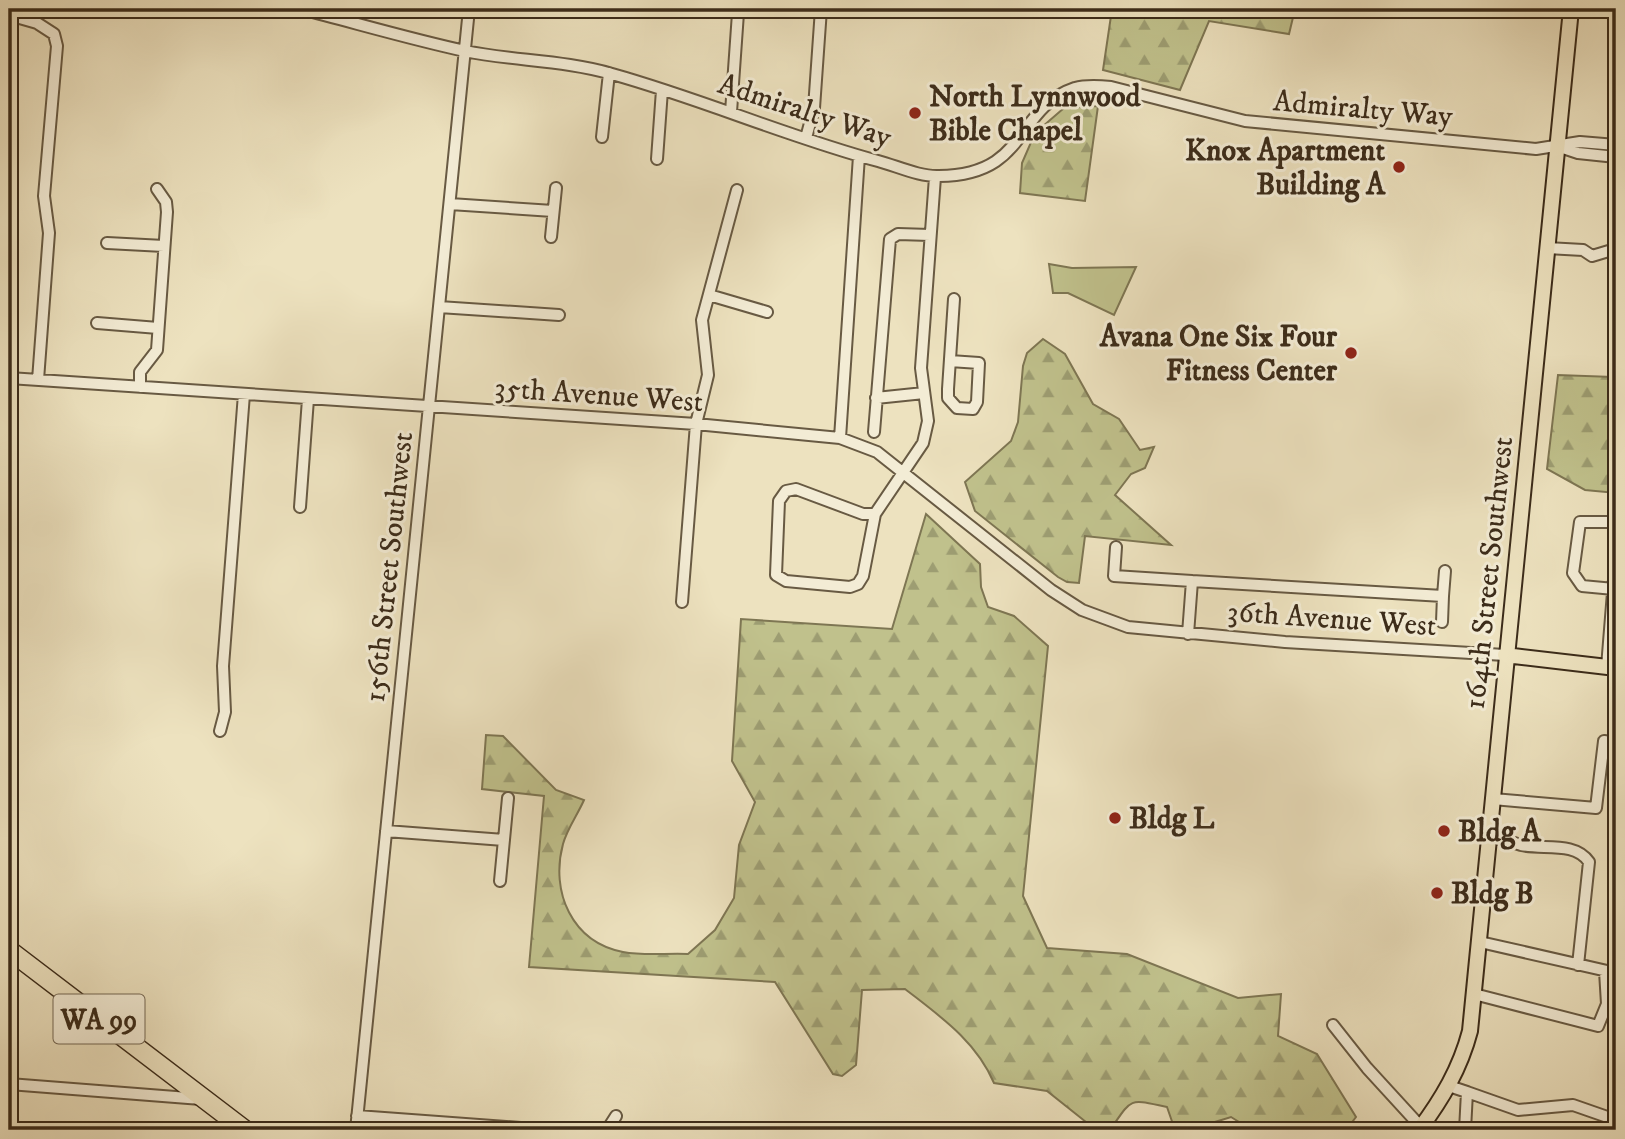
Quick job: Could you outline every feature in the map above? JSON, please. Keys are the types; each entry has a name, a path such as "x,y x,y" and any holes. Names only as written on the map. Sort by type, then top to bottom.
{"highway":[{"name":"WA 99","path":"9,950 245,1130"}],"main road":[{"name":"164th Street Southwest","path":"1420,1129 1450,1086 1464,1054 1474,995 1505,655 1571,9"},
{"name":"36th Avenue West","path":"1505,655 1611,668"}],"street":[{"name":"Admiralty Way","path":"301,9 466,51 609,73 859,156 935,177 965,175 990,167 1012,150 1042,109 1060,95 1076,88 1095,86 1111,87 1245,121 1536,149 1580,142 1616,145"},
{"name":"156th Street Southwest","path":"356,1130 470,9"},
{"path":"806,138 814,108 821,9"},
{"path":"731,112 738,13"},
{"path":"9,15 37,23 54,34 57,46 44,197 50,233 38,380"},
{"path":"602,137 609,73"},
{"path":"657,159 662,90"},
{"path":"1558,146 1578,153 1616,157"},
{"path":"840,438 859,156"},
{"path":"875,514 863,514 796,489 786,491 779,501 776,575 786,581 850,587 858,584 863,576 875,514 923,443 928,421 921,368 935,177"},
{"path":"551,237 556,188"},
{"path":"140,387 140,372 157,351 166,202 157,189"},
{"path":"682,602 696,424 708,375 702,320 737,190"},
{"path":"450,204 554,211"},
{"path":"874,432 890,239 898,234 930,235"},
{"path":"107,243 164,246"},
{"path":"1548,248 1583,250 1592,256 1616,251"},
{"path":"709,295 767,312"},
{"path":"950,360 979,363 977,402 973,409 957,408 948,398 950,360 954,299"},
{"path":"439,307 559,315"},
{"path":"97,323 158,328"},
{"name":"35th Avenue West","path":"9,378 696,424 840,438 877,452 1051,590 1082,610 1128,627"},
{"path":"876,398 924,393"},
{"path":"220,732 225,712 223,666 244,394"},
{"path":"300,507 308,399"},
{"path":"1614,589 1582,586 1573,573 1580,522 1612,522 1616,527"},
{"path":"1116,547 1114,576 1443,596"},
{"path":"1611,668 1616,555"},
{"path":"1442,622 1445,571"},
{"path":"1188,634 1192,580"},
{"name":"36th Avenue West","path":"1128,627 1188,634 1505,655"},
{"path":"1493,799 1596,808 1604,741 1616,743"},
{"path":"500,881 508,798"},
{"path":"386,831 504,839"},
{"path":"1489,838 1510,838 1519,844 1574,850 1589,862 1578,965"},
{"path":"1474,995 1598,1026 1607,1004 1611,972 1480,942"},
{"path":"1333,1025 1420,1129"},
{"path":"9,1084 206,1100"},
{"path":"1450,1086 1518,1110 1573,1105 1616,1120"},
{"path":"1465,1130 1467,1092"},
{"path":"357,1116 547,1130"},
{"path":"607,1130 616,1116"}],"green space":[{"path":"1112,9 1295,9 1289,34 1209,21 1180,90 1103,70"},
{"path":"1098,106 1085,201 1020,193 1022,163 1035,133 1064,108"},
{"path":"1049,264 1072,268 1136,267 1114,315 1068,293 1053,293"},
{"path":"1043,339 1065,354 1093,404 1119,419 1140,450 1154,447 1145,468 1131,474 1115,495 1171,545 1085,536 1079,583 1067,582 1058,577 975,511 965,482 1011,441 1018,422 1023,366 1027,353"},
{"path":"1614,342 1616,493 1585,490 1547,469 1558,375 1613,377"},
{"path":"926,514 980,564 981,587 988,607 1014,616 1048,646 1023,896 1047,948 1127,954 1238,998 1281,994 1278,1036 1317,1054 1356,1117 1346,1130 1252,1130 1231,1117 1215,1122 1207,1130 1175,1130 1167,1107 1138,1102 1123,1111 1110,1130 1088,1130 1086,1122 1047,1091 994,1083 967,1042 905,989 862,990 856,1065 842,1076 833,1074 775,982 529,967 544,796 482,789 486,735 503,736 556,790 584,800 565,838 560,862 563,897 578,926 590,938 623,952 688,954 715,930 734,898 739,845 755,802 732,761 741,619 892,629"}],"place":[{"name":"North Lynnwood Bible Chapel","path":"915,113"},
{"name":"Knox Apartment Building A","path":"1399,167"},
{"name":"Avana One Six Four Fitness Center","path":"1351,353"},
{"name":"Bldg L","path":"1115,818"},
{"name":"Bldg A","path":"1444,831"},
{"name":"Bldg B","path":"1437,893"}]}
